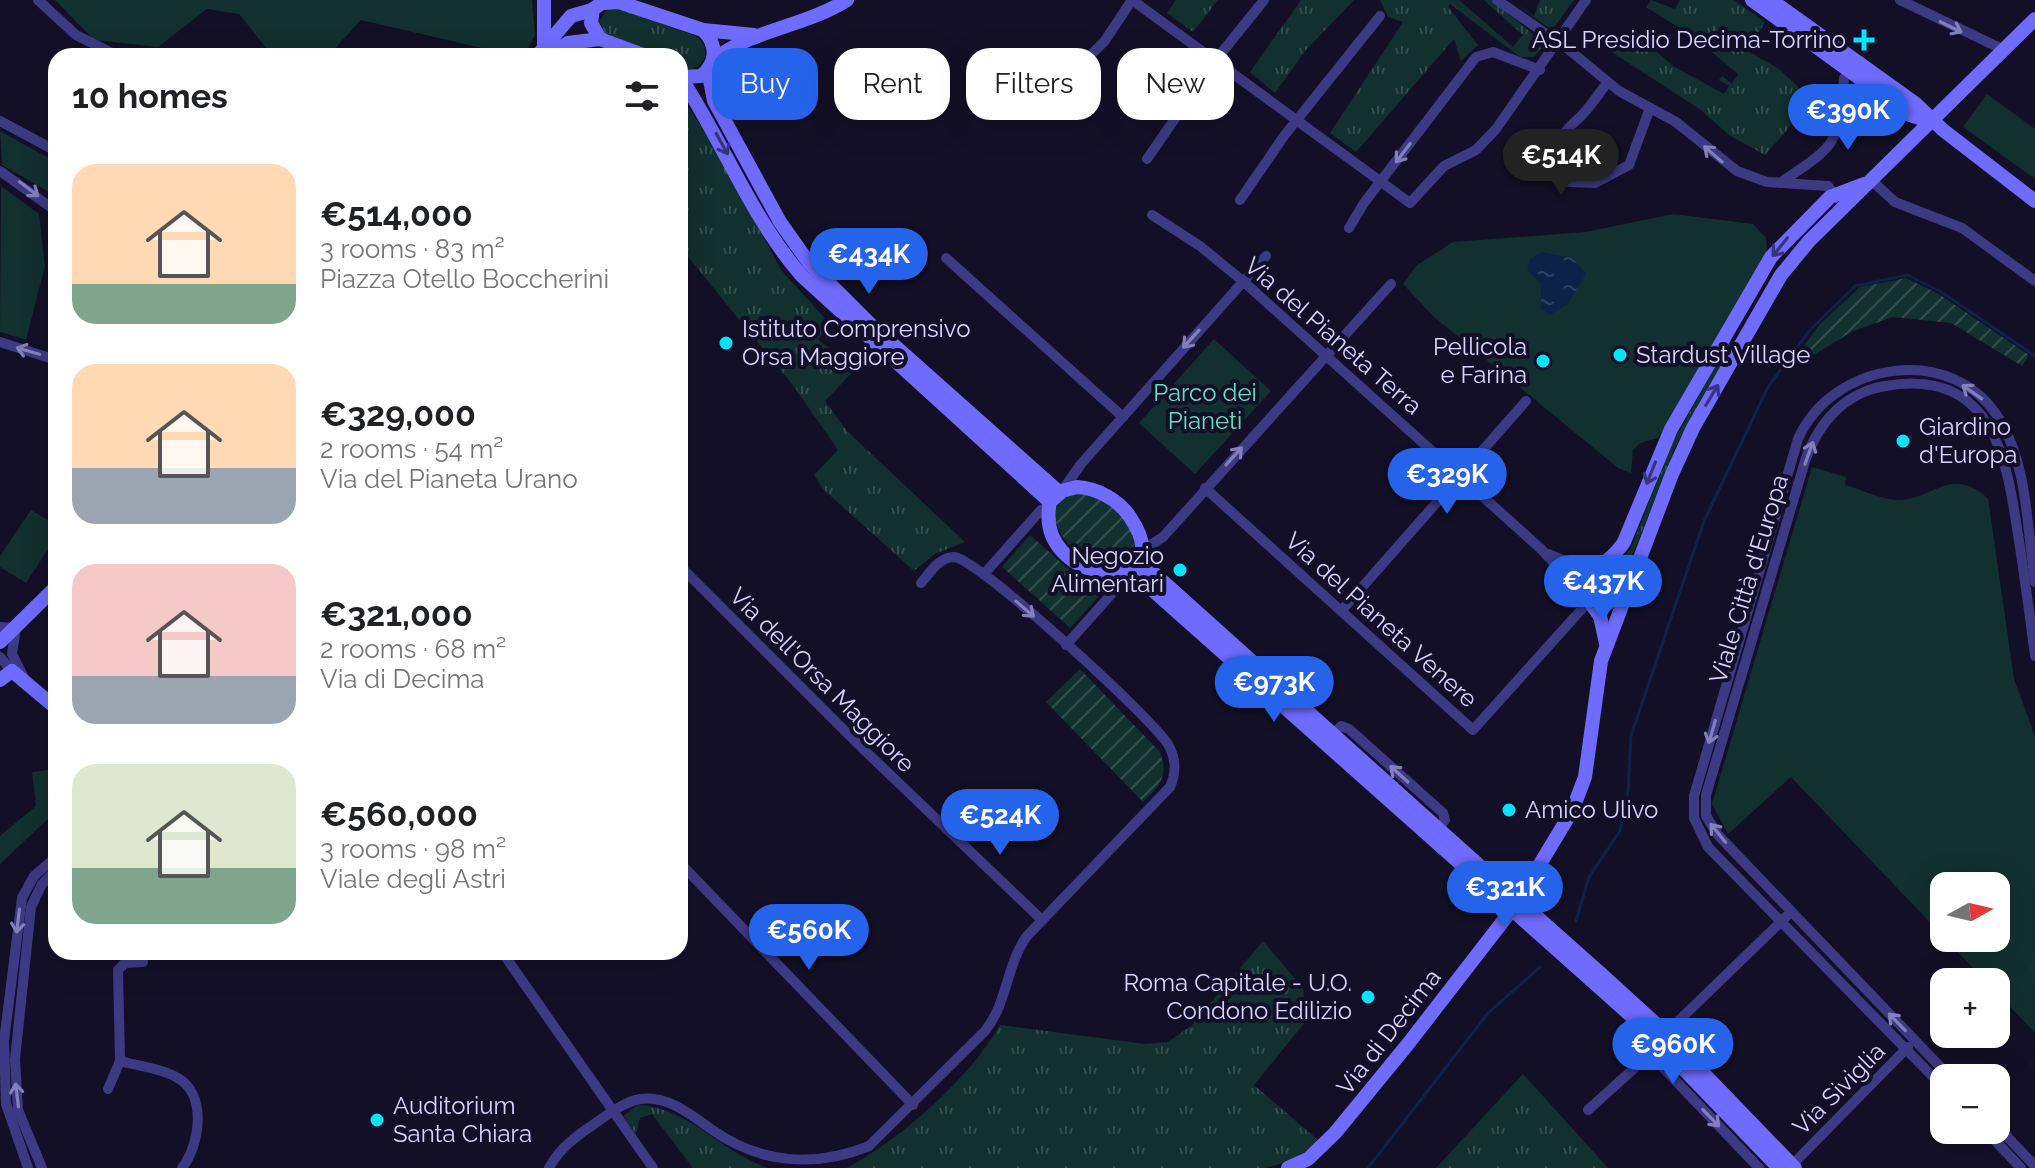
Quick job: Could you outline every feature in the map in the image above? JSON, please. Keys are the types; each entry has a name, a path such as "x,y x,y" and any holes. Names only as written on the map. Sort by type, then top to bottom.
{"street":[{"path":"38,0 76,35 102,48"},
{"path":"542,48 544,0"},
{"path":"545,48 572,15 606,2 621,1 703,30 754,35 800,24 847,0"},
{"path":"1098,48 1132,0 1197,48"},
{"path":"1225,48 1264,0"},
{"path":"1497,0 1559,42 1608,82 1681,125 1730,167 1757,179 1828,186 1836,194 1836,214"},
{"path":"1234,74 1410,203 1444,166 1481,146 1540,70 1586,0"},
{"path":"1752,0 1910,115 1932,122"},
{"path":"1771,0 1916,104 1932,122 2035,201"},
{"path":"1900,0 2004,50"},
{"path":"590,6 591,23 600,39"},
{"path":"1240,200 1284,136 1300,121 1380,16"},
{"name":"Via di Decima","path":"1288,1168 1311,1157 1344,1123 1526,889 1581,791 1597,676 1625,594 1684,446 1790,263 2035,19"},
{"path":"703,30 713,44 710,65 713,99 780,222 809,263 1055,498 1056,539 1073,561 1101,574 1134,563"},
{"path":"688,79 694,79 754,35"},
{"path":"554,48 600,39 624,48"},
{"path":"1349,228 1476,57 1493,52 1540,70"},
{"path":"1780,183 1834,143 1844,78"},
{"path":"1608,82 1581,116 1563,131 1556,144 1556,164 1569,182 1595,183 1629,165 1650,108"},
{"path":"688,90 718,135 770,233 797,270 1055,498"},
{"path":"1147,159 1174,120"},
{"path":"0,121 48,147"},
{"path":"0,171 48,203"},
{"path":"1871,180 1895,202 1962,228 2035,281"},
{"name":"Via di Decima","path":"1587,598 1587,580 1598,566 1615,555 1624,542 1671,429 1782,244 1836,194 1871,180"},
{"name":"Via del Pianeta Terra","path":"1152,215 1200,246 1244,282 1541,549 1587,598"},
{"path":"985,573 1055,498 1081,464 1266,256"},
{"path":"946,258 1123,417"},
{"path":"1066,645 1124,580 1134,563 1163,537 1391,284"},
{"path":"1729,331 1743,341"},
{"path":"0,342 48,357"},
{"name":"Viale Città d'Europa","path":"1930,1074 1703,841 1693,808 1729,670 1803,428 1826,399 1863,377 1909,370 1942,376 1973,392 2001,422 2016,457 2035,656"},
{"name":"Viale Città d'Europa","path":"1937,1064 1712,828 1705,798 1770,575 1817,433 1842,405 1872,389 1909,384 1952,394 1981,414 1995,433 2009,473 2035,582"},
{"path":"1342,610 1526,401"},
{"path":"1055,498 1084,488 1114,501 1131,520 1134,563 1659,1035 1788,1167"},
{"name":"Via del Pianeta Venere","path":"1205,488 1473,730 1587,598"},
{"path":"2020,510 2035,516"},
{"path":"1541,549 1572,564 1598,566"},
{"path":"549,1168 571,1140 613,1111 639,1099 660,1100 756,1155 781,1164 805,1166 857,1153 913,1105 991,1023 1001,1004 1018,950 1042,920 1159,802 1174,777 1167,743 1066,645 985,573 962,559 949,557 938,563 921,583"},
{"path":"1134,563 1438,829 1449,846"},
{"name":"Via dell'Orsa Maggiore","path":"688,574 891,777 1042,920"},
{"path":"1587,598 1608,603 1625,594"},
{"path":"0,642 48,596"},
{"path":"1587,598 1600,616 1606,644"},
{"path":"40,605 48,604"},
{"path":"0,627 16,628"},
{"path":"16,628 12,654 27,683 48,701"},
{"path":"0,657 6,676 27,683"},
{"path":"42,1168 16,1093 16,994 22,896 34,876 48,864"},
{"path":"688,871 913,1105"},
{"path":"24,1165 10,1123 4,1084 33,903 48,878"},
{"path":"1588,1110 1650,1054 1659,1035 1791,912"},
{"path":"508,960 653,1168"},
{"path":"108,1089 120,1061 118,970 125,963 143,962"},
{"name":"Via Siviglia","path":"1788,1167 1915,1041"},
{"path":"1650,1054 1759,1168"},
{"path":"120,1061 175,1076 188,1088 198,1128 194,1149 182,1168"},
{"path":"2010,1140 2035,1166"},
{"path":"1998,1144 2021,1168"},
{"path":"24,1165 33,1147"}],"green space":[{"path":"55,0 532,0 535,35 528,48 482,48 361,20 335,48 266,48 239,14 207,9 158,47 94,40"},
{"path":"1176,0 1218,0 1193,32 1167,13"},
{"path":"1301,0 1354,0 1305,51 1275,93 1250,72"},
{"path":"1380,0 1459,0 1513,47 1523,35 1484,0 1491,0 1545,44 1534,57 1520,57 1450,4 1448,7 1478,45 1461,61 1454,39 1356,152 1330,133 1403,22 1388,17"},
{"path":"1511,0 1534,16 1540,0 1574,0 1555,26 1549,28"},
{"path":"1651,0 1675,9 1680,0 1734,0 1765,22 1748,51 1779,69 1808,96 1788,129 1765,155 1729,135 1701,110 1607,49 1632,30 1673,66 1724,94 1729,86 1719,80 1722,76 1732,84 1738,74 1694,37 1646,7"},
{"path":"608,9 620,9 698,37 705,55 700,64 688,70 688,48 643,48 606,36 599,21"},
{"path":"1987,94 2035,129 2035,179 1963,127"},
{"path":"688,107 709,138 782,271 831,325 818,339 842,359 852,351 863,361 825,401 847,431 965,542 935,554 914,571 823,489 814,475 838,450 795,388 688,257"},
{"path":"0,131 48,158 48,191 2,165"},
{"path":"1,186 39,214 45,266 26,340 0,332"},
{"path":"1673,214 1753,224 1766,238 1767,250 1658,438 1640,443 1633,450 1631,473 1618,468 1433,316 1403,284 1417,265 1453,242 1586,232"},
{"path":"1906,278 1939,294 2029,355 2022,366 1951,323 1893,317 1853,331 1809,358 1800,351 1820,324 1860,287"},
{"name":"Parco dei Pianeti","path":"1214,339 1271,391 1195,474 1139,423"},
{"path":"1734,341 1734,346 1676,445 1617,594 1599,597 1593,587 1596,581 1631,548 1672,444 1729,342"},
{"path":"1812,467 1846,477 1845,485 1887,499 1913,498 1953,484 1963,484 1988,498 2014,679 2035,736 2035,1033 2010,1007 2010,968 1973,968 1958,952 2010,952 2010,872 1930,872 1930,922 1791,777 1728,834 1712,804"},
{"path":"1074,493 1095,497 1121,516 1132,534 1134,545 1123,565 1092,566 1066,541 1055,520 1056,509 1062,500"},
{"path":"31,510 48,520 48,549 26,583 0,567 0,556"},
{"path":"1030,535 1099,596 1070,628 1002,567"},
{"path":"1080,669 1160,752 1164,768 1161,780 1143,802 1046,702"},
{"path":"48,770 48,819 0,864 0,836 36,806 32,772"},
{"path":"1263,941 1303,988 1306,1021 1254,1085 1318,1140 1295,1158 1266,1168 847,1168 890,1141 932,1106 971,1066 1000,1025 1145,1044 1168,1042 1192,1025"},
{"path":"1523,1074 1608,1168 1436,1168"},
{"path":"638,1105 673,1113 735,1152 768,1168 693,1168 652,1114 640,1118 636,1134 623,1116"}],"water":[{"path":"1542,252 1573,258 1586,274 1568,304 1550,315 1541,309 1541,284 1527,270 1530,259"}],"waterway":[{"path":"1576,921 1589,877 1620,831 1628,792 1631,736 1704,521 1768,387 1810,330 1855,286 1907,275 1940,291 2035,356"},
{"path":"1368,1168 1488,1013 1540,967"}],"place":[{"name":"ASL Presidio Decima-Torrino","path":"1864,40"},
{"name":"Istituto Comprensivo Orsa Maggiore","path":"726,343"},
{"name":"Stardust Village","path":"1620,355"},
{"name":"Pellicola e Farina","path":"1543,361"},
{"name":"Giardino d'Europa","path":"1903,441"},
{"name":"Negozio Alimentari","path":"1180,570"},
{"name":"Amico Ulivo","path":"1509,810"},
{"name":"Roma Capitale - U.O. Condono Edilizio","path":"1368,997"},
{"name":"Auditorium Santa Chiara","path":"377,1120"}]}
